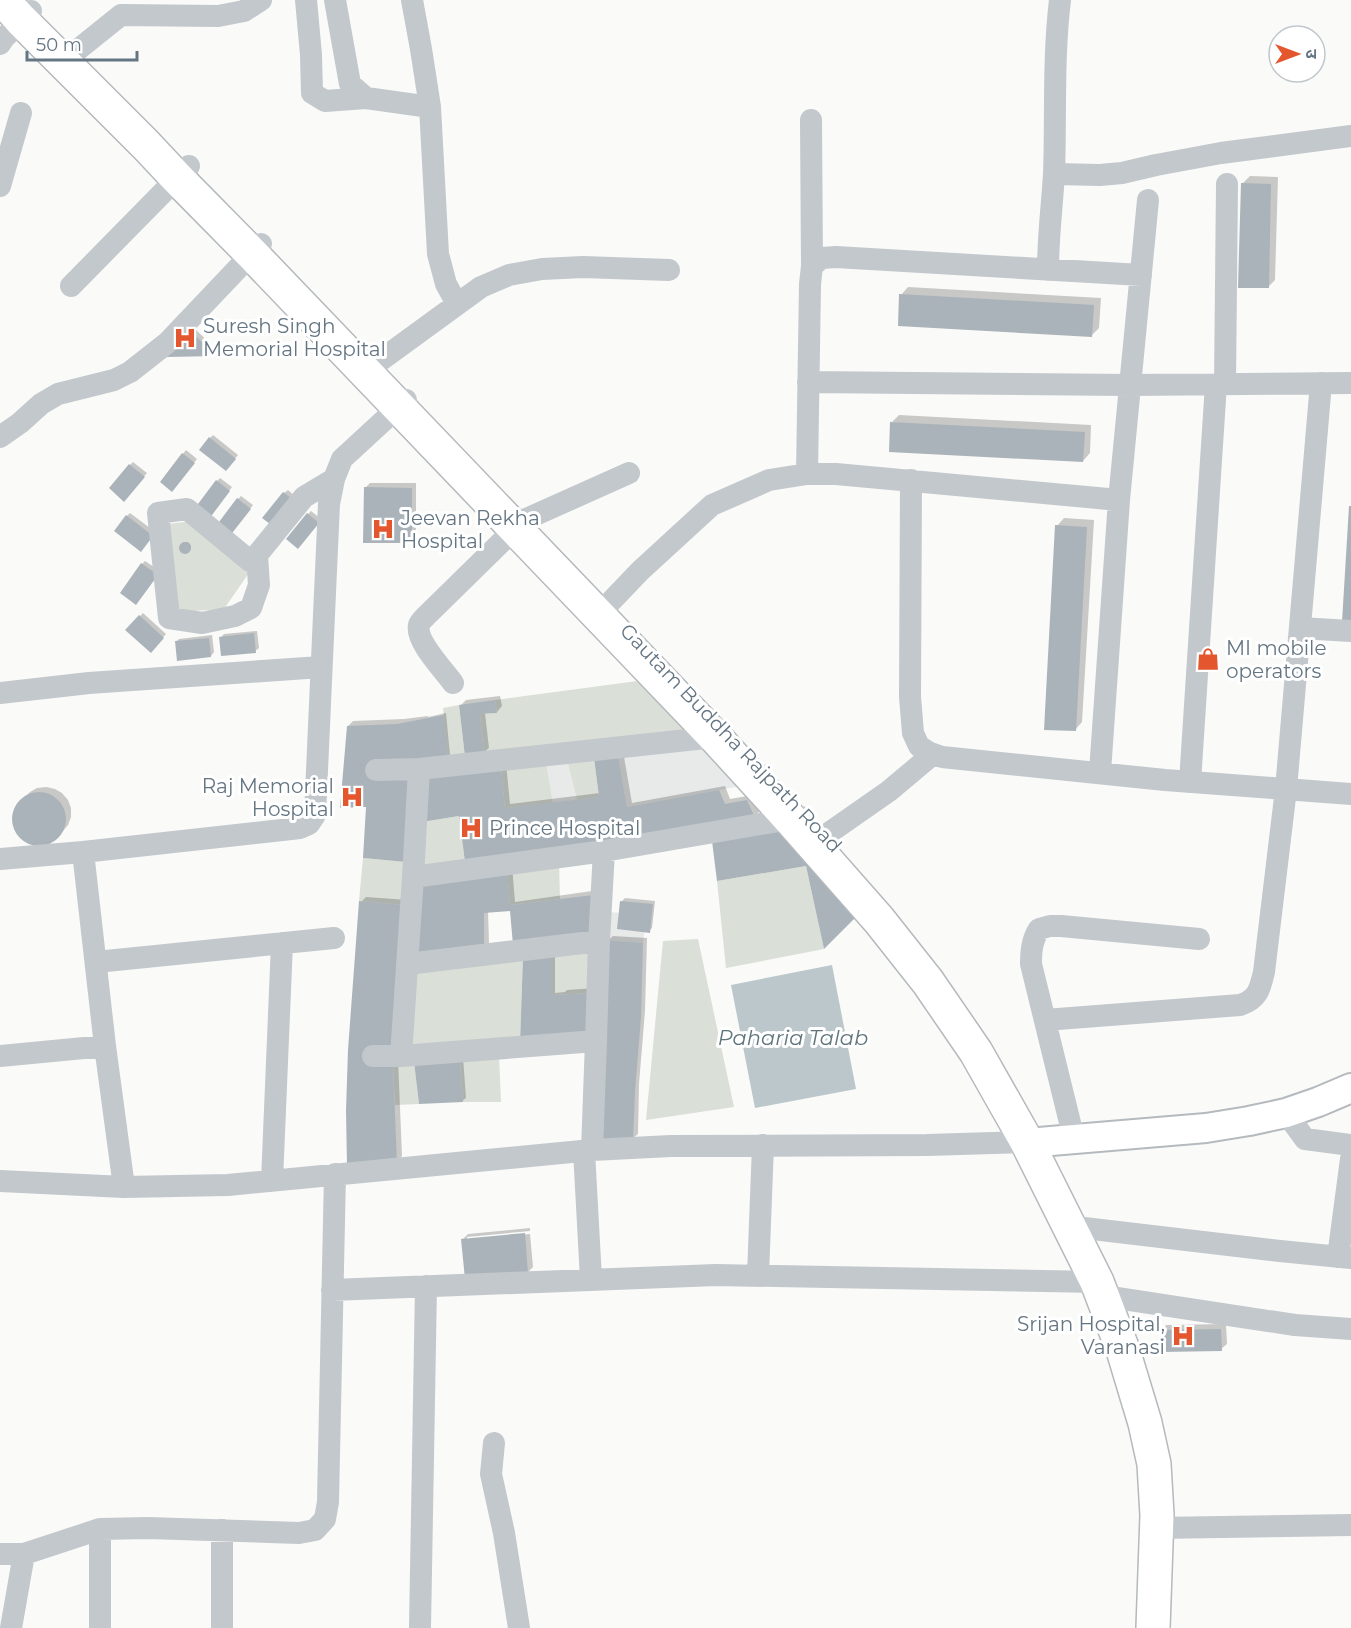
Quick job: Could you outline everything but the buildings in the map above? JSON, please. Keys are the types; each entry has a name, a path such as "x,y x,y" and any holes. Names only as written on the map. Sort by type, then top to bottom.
{"highway":[{"name":"Gautam Buddha Rajpath Road","path":"16,15 75,52 183,172 374,365 402,404 869,885 957,1000 1014,1094 1033,1142 1084,1228 1107,1290 1141,1363 1157,1417 1165,1462 1162,1528 1168,1577 1165,1628"},
{"path":"16,15 146,145 183,172"},
{"path":"257,249 402,404"},
{"path":"602,611 715,737 808,823"},
{"path":"1033,1142 1107,1290"},
{"path":"1153,1628 1162,1528"}],"main road":[{"path":"1033,1142 1206,1128 1249,1121 1286,1113 1351,1088"}],"street":[{"path":"75,52 121,15 218,16 244,11 261,0"},
{"path":"306,0 312,93 325,101 366,98 429,107"},
{"path":"335,0 350,84 366,98"},
{"path":"412,0 422,49 429,107 438,254 446,284 457,304"},
{"path":"1048,270 1060,0"},
{"path":"0,186 21,113"},
{"path":"807,474 812,266 812,120"},
{"path":"1054,174 1122,172 1221,153 1351,136"},
{"path":"71,286 183,172"},
{"path":"1190,782 1220,384 1227,184"},
{"path":"1100,772 1119,500 1148,200"},
{"path":"0,437 41,404 58,394 114,380 130,372 167,343 257,249"},
{"path":"812,266 822,258 836,257 1141,275"},
{"path":"374,365 481,287 509,275 543,268 669,270"},
{"path":"808,382 1130,385 1351,383"},
{"path":"1045,1020 1224,1007 1249,1002 1260,987 1264,972 1286,789 1321,383"},
{"path":"0,859 300,828 309,824 315,815 329,504 334,479 342,459 402,404"},
{"path":"453,683 419,636 419,625 425,617 519,525 629,473"},
{"path":"602,611 640,571 712,506 769,480 807,474 836,474 1119,500"},
{"path":"257,561 250,561 187,509 158,513 169,618 202,623 234,616 251,608 259,585 257,555 304,497 334,479"},
{"path":"911,480 910,697 912,733 919,746 942,756 1190,782 1351,794"},
{"path":"1300,628 1351,632"},
{"path":"0,693 89,683 321,667"},
{"path":"376,770 419,769 715,737"},
{"path":"413,877 808,823 889,791 933,754"},
{"path":"401,1056 419,769"},
{"path":"591,1279 588,1150 596,1041 604,851"},
{"path":"83,852 124,1187"},
{"path":"1074,1139 1031,964 1031,950 1034,937 1039,929 1061,926 1199,939"},
{"path":"96,962 334,938"},
{"path":"407,964 599,940"},
{"path":"272,1181 282,943"},
{"path":"373,1056 401,1056 596,1041"},
{"path":"0,1056 105,1046"},
{"path":"1286,1113 1305,1138 1351,1145"},
{"path":"0,1181 124,1187 228,1185 588,1150 671,1146 927,1145 1033,1142"},
{"path":"758,1275 763,1145"},
{"path":"1084,1228 1345,1257 1351,1159"},
{"path":"0,1554 24,1554 100,1529 298,1533 315,1530 325,1519 328,1502 335,1174"},
{"path":"332,1290 591,1279 758,1275 1107,1290 1255,1320 1351,1329"},
{"path":"420,1628 426,1286"},
{"path":"494,1443 491,1474 504,1533 519,1628"},
{"path":"1162,1528 1351,1525"},
{"path":"100,1529 100,1628"},
{"path":"222,1530 222,1628"},
{"path":"0,1626 11,1628 24,1554"}],"shaded area":[{"path":"193,521 251,570 224,609 177,612 167,524"},
{"path":"645,680 691,731 484,755 480,714 497,713 495,700"},
{"path":"459,705 465,757 448,760 443,708"},
{"path":"712,747 746,785 627,807 618,756"},
{"path":"594,758 599,797 577,800 567,760"},
{"path":"567,760 577,800 553,803 546,762"},
{"path":"546,762 553,803 505,808 501,768"},
{"path":"459,816 465,862 422,869 422,822"},
{"path":"363,858 406,862 404,905 359,901"},
{"path":"559,862 560,899 510,905 507,870"},
{"path":"806,866 824,949 726,968 717,881"},
{"path":"608,912 646,915 643,943 606,940"},
{"path":"698,939 734,1107 646,1120 663,941"},
{"path":"593,947 592,993 552,995 552,953"},
{"path":"523,956 520,1043 408,1049 414,970"},
{"path":"499,1056 501,1102 463,1102 460,1059"},
{"path":"414,1062 419,1104 395,1105 393,1064"}],"water":[{"name":"Paharia Talab","path":"832,965 856,1089 755,1108 731,985"}],"place":[{"name":"Suresh Singh Memorial Hospital","path":"185,338"},
{"name":"Jeevan Rekha Hospital","path":"383,529"},
{"name":"MI mobile operators","path":"1208,659"},
{"name":"Raj Memorial Hospital","path":"352,797"},
{"name":"Prince Hospital","path":"471,828"},
{"name":"Srijan Hospital, Varanasi","path":"1183,1336"}]}
